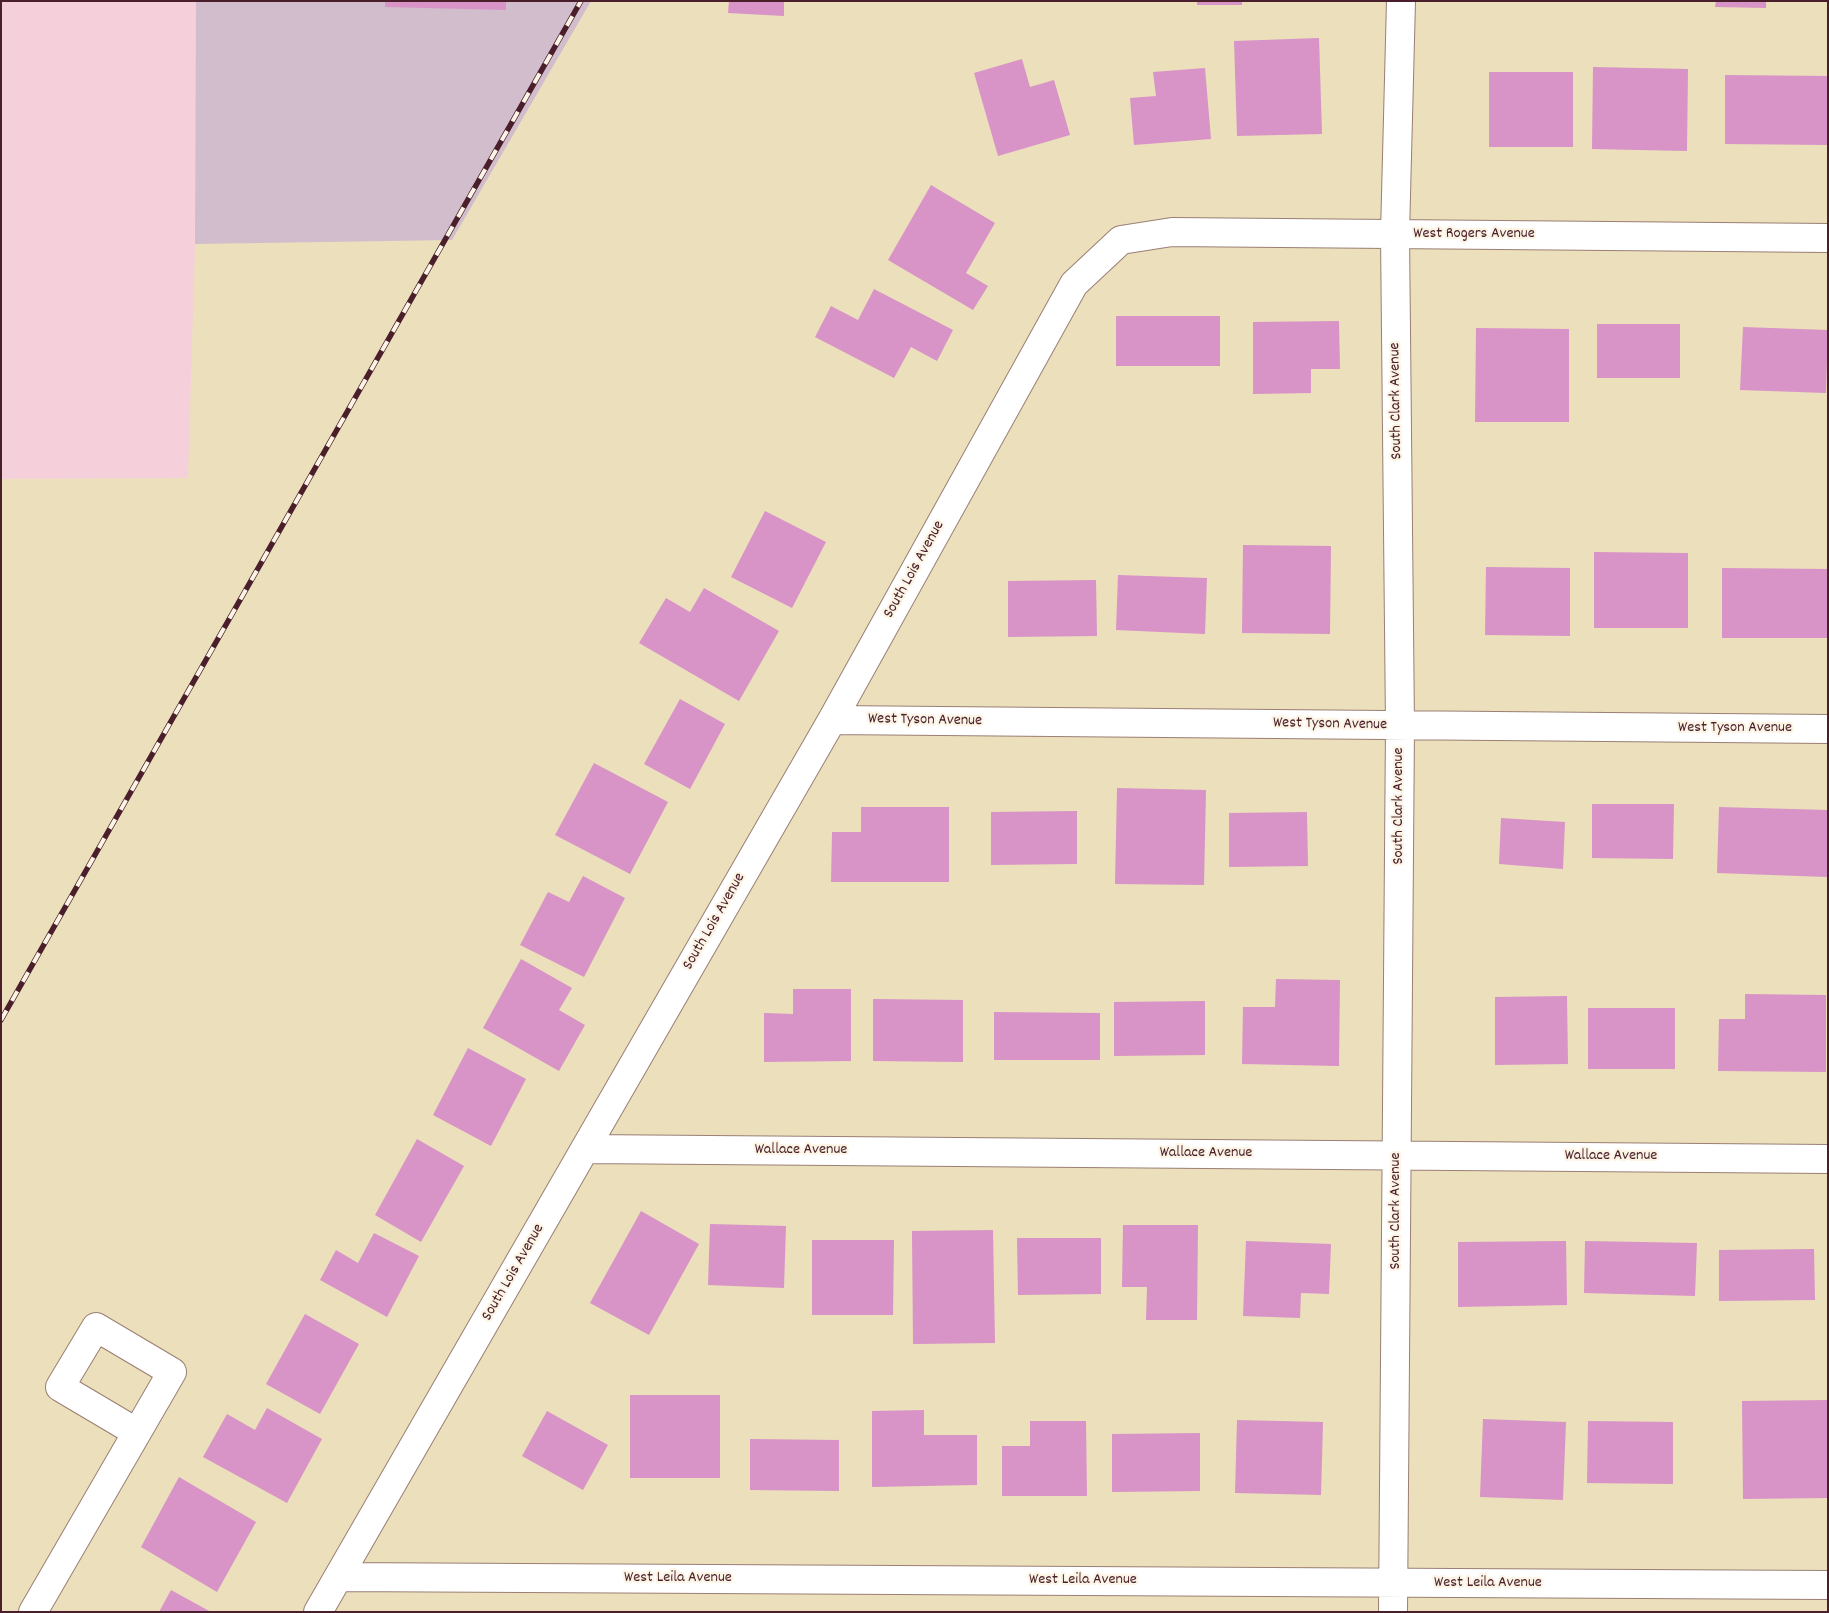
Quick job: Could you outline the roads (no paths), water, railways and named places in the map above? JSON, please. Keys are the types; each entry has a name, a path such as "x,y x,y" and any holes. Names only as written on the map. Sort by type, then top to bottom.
{"street":[{"name":"South Clark Avenue","path":"1393,1612 1400,726 1395,234 1402,1"},
{"name":"West Rogers Avenue","path":"1121,240 1172,232 1828,238"},
{"name":"South Lois Avenue","path":"318,1612 832,720 1074,284 1121,240"},
{"name":"West Tyson Avenue","path":"832,720 1828,729"},
{"name":"Wallace Avenue","path":"585,1150 1828,1159"},
{"path":"33,1612 136,1432"},
{"name":"West Leila Avenue","path":"339,1577 1828,1585"}],"railway":[{"path":"1,1020 581,1"}]}
